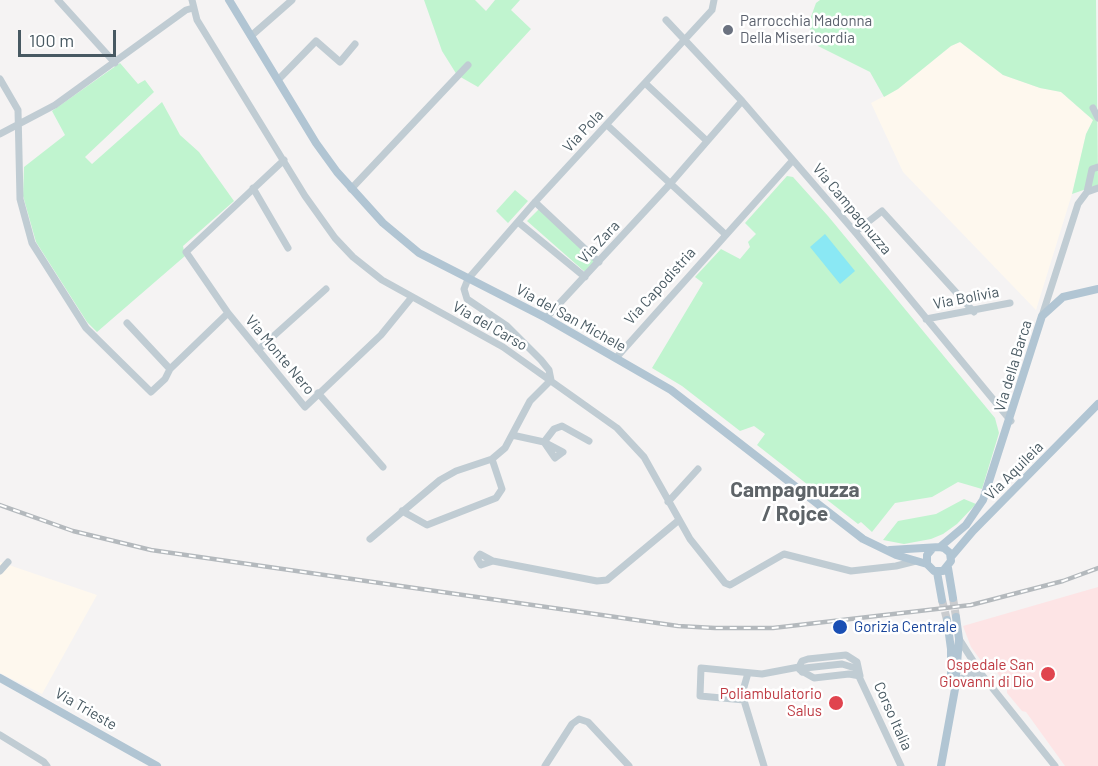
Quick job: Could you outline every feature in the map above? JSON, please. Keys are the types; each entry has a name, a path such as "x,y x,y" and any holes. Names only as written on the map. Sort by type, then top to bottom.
{"main road":[{"name":"Via del San Michele","path":"229,0 316,143 351,189 383,223 420,253 546,318 616,358 696,408 863,539 927,564"},
{"path":"1042,316 1064,297 1098,289"},
{"name":"Via della Barca","path":"937,547 966,525 983,500 1011,421 1042,316"},
{"name":"Via Aquileia","path":"951,557 973,531 1098,404"},
{"name":"Via del San Michele","path":"884,549 937,547"},
{"path":"942,600 937,572 927,564 927,555 937,547 947,550 951,557 948,568 953,598"},
{"path":"937,572 948,568"},
{"path":"939,766 956,681 959,639 956,617"},
{"path":"939,766 951,685 951,649 946,620"},
{"name":"Via Trieste","path":"0,678 157,766"}],"street":[{"path":"58,0 115,63"},
{"name":"Via del Carso","path":"192,0 197,20 304,196 335,238 372,272 502,347 617,428 644,457 690,539 727,584 784,554 851,571 896,566 916,561"},
{"path":"251,36 292,0"},
{"name":"Via Pola","path":"468,279 535,202 712,10 714,0"},
{"path":"0,134 55,105 186,10 193,9"},
{"name":"Via Campagnuzza","path":"666,20 741,101 855,232 1011,421"},
{"path":"278,80 316,41 340,62 356,44"},
{"path":"351,189 468,65"},
{"path":"0,79 18,110 18,124"},
{"path":"645,83 707,141"},
{"name":"Via Zara","path":"546,318 670,184 741,101"},
{"path":"1093,108 1098,118"},
{"name":"Via Monte Nero","path":"18,124 21,159 20,199 32,243 86,328 151,392 165,379 170,369 228,313 304,407 381,335 412,297"},
{"path":"608,125 725,234"},
{"path":"228,313 186,252 284,160"},
{"name":"Via Capodistria","path":"616,358 793,160"},
{"name":"Via della Barca","path":"1042,316 1078,204 1087,192 1092,169 1098,167"},
{"path":"253,188 288,248"},
{"path":"1087,192 1098,188"},
{"path":"535,202 599,262"},
{"path":"855,232 882,211 974,312"},
{"path":"518,222 585,277"},
{"path":"370,539 440,480 456,471 492,459 505,448 530,401 551,380 549,370 541,360 507,326 467,298 464,289 468,279"},
{"path":"258,350 326,289"},
{"name":"Via Bolivia","path":"926,319 974,312 1010,303"},
{"path":"127,323 170,369"},
{"name":"Via Monte Nero","path":"318,393 383,467"},
{"path":"512,435 544,442 554,429 562,426 589,441"},
{"path":"402,511 427,525 495,498 502,489 492,459"},
{"path":"667,500 698,469"},
{"path":"493,561 597,581 607,580 679,520"},
{"path":"0,571 8,562"},
{"path":"959,639 982,675 1055,766"},
{"path":"744,700 700,696 701,668 748,673 800,670 842,664 852,666 860,676"},
{"path":"800,670 814,678 849,674 860,676"},
{"path":"748,673 743,683 744,700 750,727 764,766"},
{"path":"956,681 972,674 982,675"},
{"name":"Corso Italia","path":"860,676 901,766"},
{"path":"545,766 572,723 579,719 588,722 629,766"},
{"path":"0,735 47,766"}],"shaded area":[{"path":"960,42 1003,75 1040,88 1061,92 1093,120 1086,134 1072,194 1036,310 903,172 871,103 898,89 951,46"},
{"path":"0,562 97,595 42,694 0,673"},
{"name":"Ospedale San Giovanni di Dio","path":"1098,587 1098,766 1065,766 1026,712 1022,711 1007,693 1007,685 989,663 982,662 971,647 963,626"}],"green space":[{"path":"424,0 475,0 486,11 495,0 520,0 511,10 531,29 478,87 457,75 442,51"},
{"path":"820,0 1096,0 1098,185 1072,194 1086,134 1093,120 1061,92 1040,88 1003,75 960,42 951,46 898,89 884,97 870,72 818,46 808,25 816,3"},
{"path":"120,63 138,84 145,80 154,92 85,157 92,164 162,102 180,135 199,152 234,201 183,246 185,256 97,332 87,322 36,242 23,196 24,167 65,135 52,111"},
{"path":"787,176 793,177 828,216 995,418 999,433 982,489 958,482 932,497 895,503 872,532 861,522 858,524 757,445 765,434 754,426 740,431 682,386 652,368 703,283 695,277 721,249 740,259 750,247 748,242 756,234 745,223"},
{"path":"515,190 528,201 508,223 496,211"},
{"path":"539,209 595,262 585,272 527,221"},
{"path":"964,499 976,504 957,524 943,534 931,539 904,544 883,540 898,521 936,514"}],"water":[{"path":"825,234 855,271 840,284 810,247"}],"tunnel":[{"path":"953,598 956,617"},
{"path":"942,600 947,620"}],"railway":[{"path":"0,505 73,531 151,550 678,626 773,628 971,605 1063,581 1098,568"}],"place":[{"name":"Parrocchia Madonna Della Misericordia","path":"728,30"},
{"name":"Gorizia Centrale","path":"840,627"},
{"name":"Ospedale San Giovanni di Dio","path":"1048,674"},
{"name":"Poliambulatorio Salus","path":"836,703"}],"district":[{"name":"Campagnuzza / Rojce","path":"795,502"}]}
